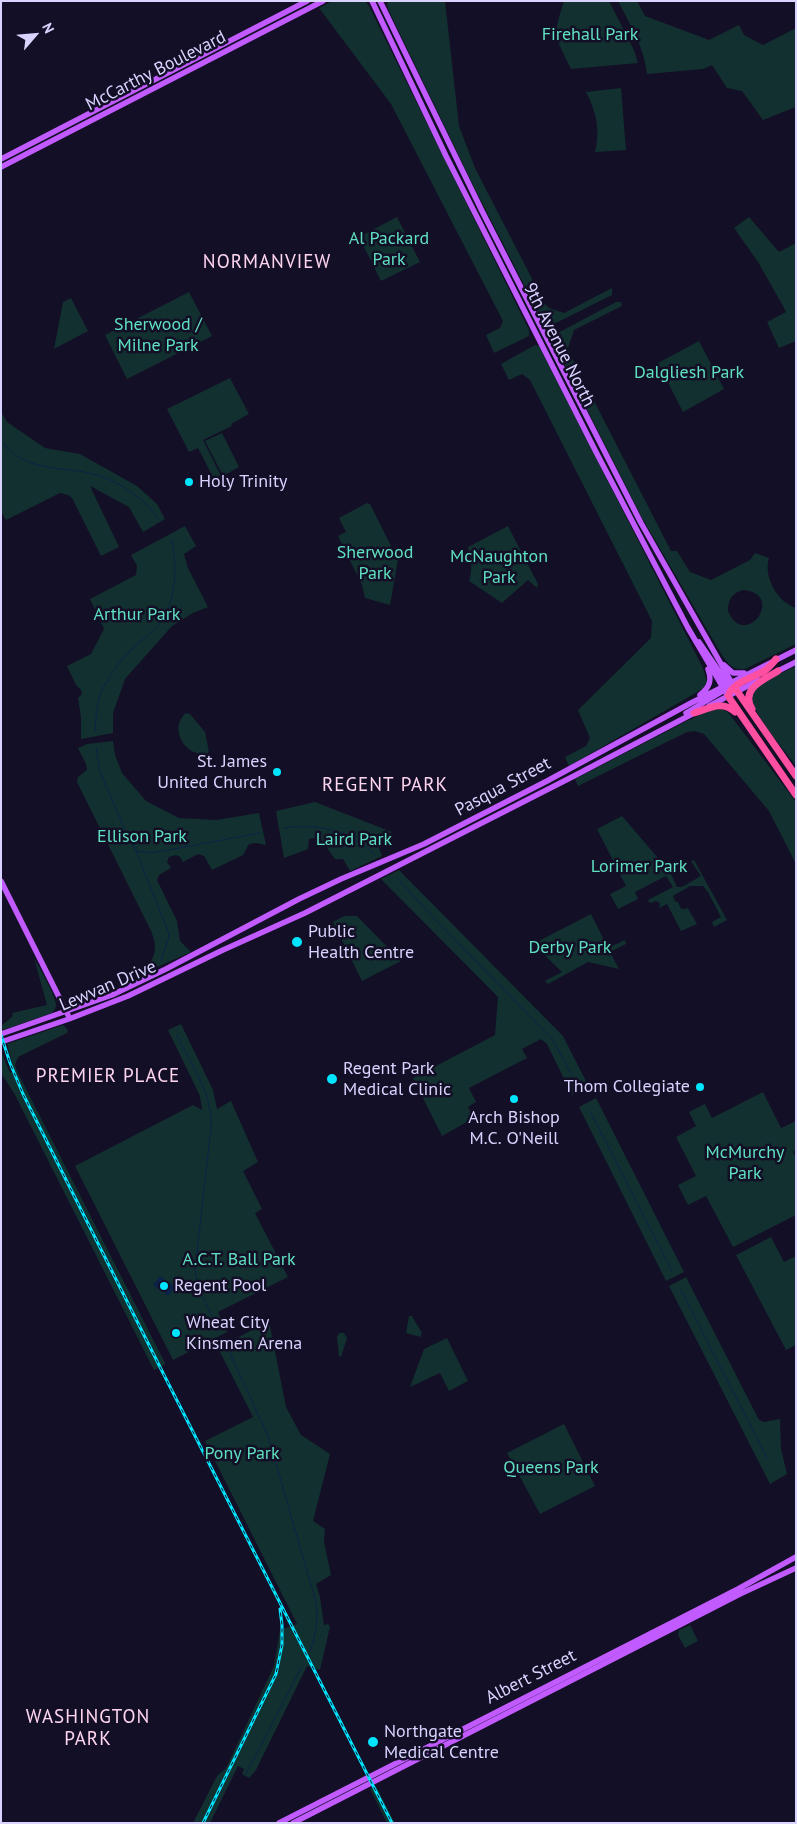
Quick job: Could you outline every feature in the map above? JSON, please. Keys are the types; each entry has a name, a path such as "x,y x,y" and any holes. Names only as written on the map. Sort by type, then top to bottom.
{"highway":[{"path":"730,689 763,671 776,659"},
{"path":"774,746 750,705 748,698 751,689 778,671"},
{"path":"730,689 746,724"},
{"path":"730,689 796,776"},
{"path":"694,713 715,706 725,706 734,712 746,724 796,795"}],"main road":[{"name":"McCarthy Boulevard","path":"1,159 307,1"},
{"path":"307,10 311,1"},
{"name":"McCarthy Boulevard","path":"1,167 323,1"},
{"name":"9th Avenue North","path":"371,1 450,164 600,460 702,653 730,689"},
{"name":"9th Avenue North","path":"381,1 487,220 641,523 717,658 730,689"},
{"path":"666,728 676,719 730,689 688,628"},
{"name":"Pasqua Street","path":"223,950 305,913 666,728 694,713 755,670 796,650"},
{"path":"691,702 705,691 711,681 711,676 702,653"},
{"path":"717,658 730,671 736,674 744,674 755,670"},
{"name":"Pasqua Street","path":"218,940 341,879 424,844 469,822 691,702 778,671 796,662"},
{"path":"1,880 69,1019"},
{"name":"Lewvan Drive","path":"1,1034 112,995 166,969 218,940"},
{"name":"Lewvan Drive","path":"1,1042 69,1019 128,996 223,950"},
{"name":"Albert Street","path":"279,1823 738,1589 796,1557"},
{"name":"Albert Street","path":"294,1823 723,1603 796,1568"}],"green space":[{"path":"332,1 365,1 369,6 529,330 529,336 494,353 486,335 500,328 503,321 391,104 319,8"},
{"path":"387,1 445,1 459,126 475,168 545,304 549,308 564,313 612,288 612,295 548,327 543,322 475,189 388,9"},
{"name":"Firehall Park","path":"564,1 609,1 634,50 638,63 571,69 561,50 557,36 558,22"},
{"path":"618,1 637,1 645,16 709,40 739,25 744,35 763,45 796,28 796,107 763,120 742,91 727,88 712,65 703,69 647,74 640,45"},
{"path":"621,88 626,150 595,152 596,122 593,107 586,92"},
{"name":"Al Packard Park","path":"397,217 420,262 381,281 359,237"},
{"path":"749,217 779,252 796,243 796,341 779,348 767,322 786,312 758,262 734,228"},
{"name":"Sherwood / Milne Park","path":"189,292 212,336 127,379 105,335"},
{"path":"71,298 88,331 54,349 63,302"},
{"path":"616,302 621,302 622,306 574,330 568,348 571,356 671,551 677,551 690,572 711,580 750,560 755,553 769,558 768,573 773,588 783,600 796,608 796,644 745,669 732,667 723,657 641,516 551,338","holes":["743,590 756,594 762,601 762,609 758,617 752,623 744,625 735,622 728,611 731,598"]},
{"name":"Dalgliesh Park","path":"699,341 724,389 683,412 658,363"},
{"path":"535,345 539,346 703,668 707,682 702,689 694,694 569,766 565,757 586,746 590,738 578,710 651,638 652,621 530,380 522,374 509,380 501,364"},
{"path":"230,378 249,414 231,424 232,426 203,440 223,480 216,483 198,448 189,452 167,409"},
{"path":"1,412 7,422 45,448 80,454 137,486 157,504 165,519 143,532 129,507 90,486 119,547 101,556 72,498 68,495 60,493 6,520 1,512"},
{"path":"222,433 239,467 223,476 205,441"},
{"name":"Sherwood Park","path":"367,503 370,504 398,560 390,605 365,598 362,585 338,536 346,532 339,518"},
{"name":"Arthur Park","path":"185,526 196,546 184,554 188,568 208,607 193,613 172,626 125,679 113,713 113,733 81,739 81,718 78,698 82,694 67,666 91,654 104,629 90,599 136,575 137,566 131,555"},
{"name":"McNaughton Park","path":"508,526 538,584 537,588 528,580 502,603 469,581 471,564 468,547"},
{"path":"796,666 796,766 762,720 753,704 752,696 757,686"},
{"path":"722,709 728,712 796,802 796,864 769,811 704,734 695,731 687,732 578,786 575,779 708,711"},
{"path":"186,713 190,714 205,732 209,752 207,754 199,754 192,751 182,740 179,726 181,719"},
{"name":"Ellison Park","path":"113,741 115,755 122,773 146,801 179,818 216,820 259,813 266,845 249,844 243,855 212,870 204,856 198,854 183,862 176,855 169,857 167,862 171,868 159,875 157,880 177,921 180,941 191,952 146,972 142,972 153,958 155,948 151,931 77,782 78,777 87,770 78,748 87,744"},
{"name":"Laird Park","path":"315,802 392,832 377,842 382,856 350,871 343,859 335,859 319,837 309,839 308,849 284,858 276,811"},
{"name":"Lorimer Park","path":"622,816 670,872 677,887 682,887 701,876 691,861 694,860 727,920 714,927 712,922 721,917 708,892 703,886 690,886 673,896 681,909 686,909 687,907 697,924 681,931 667,904 659,908 660,903 656,901 650,903 648,900 673,887 666,876 635,892 638,899 618,909 610,894 626,886 597,829"},
{"path":"399,870 563,1036 589,1087 572,1095 547,1044 541,1039 522,1049 527,1058 469,1088 476,1102 468,1107 474,1118 442,1136 413,1078 495,1035 498,997 381,879"},
{"name":"Derby Park","path":"591,914 608,948 625,940 626,944 610,952 619,969 588,962 548,984 545,981 562,972 533,944"},
{"path":"344,916 357,916 401,961 362,981 333,922"},
{"path":"34,958 53,995 56,1006 52,1013 3,1030 1,1026 13,1016 12,1013 47,1005"},
{"name":"A.C.T. Ball Park","path":"181,1024 213,1090 217,1109 231,1101 258,1162 243,1171 262,1209 255,1213 288,1277 218,1312 227,1332 173,1360 75,1166 193,1105 202,1110 200,1096 168,1030"},
{"path":"63,1025 68,1030 67,1033 18,1057 15,1065 165,1363 154,1370 14,1093 1,1073 1,1051 10,1073 14,1071 7,1044"},
{"name":"McMurchy Park","path":"763,1092 781,1128 796,1121 796,1150 793,1152 796,1157 796,1215 733,1247 706,1196 688,1205 678,1185 696,1176 676,1137 696,1126 689,1112 705,1104 712,1118"},
{"path":"596,1098 684,1272 666,1281 579,1107"},
{"path":"771,1237 784,1262 796,1256 796,1345 786,1350 736,1255"},
{"path":"686,1277 759,1420 764,1422 780,1419 781,1449 787,1474 770,1484 669,1286"},
{"path":"409,1316 412,1316 422,1333 420,1337 406,1333"},
{"name":"Pony Park","path":"269,1321 286,1407 301,1435 330,1454 313,1521 325,1529 324,1542 331,1575 316,1584 324,1625 328,1624 330,1627 320,1670 307,1666 256,1770 249,1778 242,1774 244,1769 238,1766 210,1823 193,1823 217,1776 226,1768 274,1666 280,1630 297,1624 205,1441 253,1417 218,1348"},
{"path":"339,1333 344,1333 347,1338 341,1357 339,1356 337,1337"},
{"path":"447,1338 468,1381 449,1391 440,1373 410,1387 424,1349"},
{"name":"Queens Park","path":"564,1424 595,1486 540,1514 507,1453"},
{"path":"690,1625 698,1641 685,1648 678,1635 679,1630"},
{"path":"376,1786 395,1823 387,1823 370,1789"}],"water":[{"name":"Regent Pool","path":"160,1276 175,1287 168,1296 153,1285"}],"waterway":[{"path":"1,441 11,452 34,464 84,472 115,482 139,498 159,519"},
{"path":"95,731 98,702 106,682 123,658 151,632 164,617 168,609 175,579 175,558 171,539"},
{"path":"96,747 100,771 128,837 136,851 152,853 260,833"},
{"path":"284,828 310,827 334,831 356,840 376,856"},
{"path":"136,851 169,934 161,960"},
{"path":"396,877 553,1040 577,1085"},
{"path":"176,1034 200,1079 211,1115 195,1270 197,1284 219,1332"},
{"path":"590,1111 672,1271"},
{"path":"681,1290 767,1458"},
{"path":"228,1349 268,1436 316,1602 316,1627 310,1651"},
{"path":"246,1774 302,1666"}],"railway":[{"path":"1,1035 23,1094 392,1823"},
{"path":"203,1823 276,1674 282,1645 280,1609"}],"place":[{"name":"Holy Trinity","path":"189,482"},
{"name":"St. James United Church","path":"277,772"},
{"name":"Public Health Centre","path":"297,942"},
{"name":"Regent Park Medical Clinic","path":"332,1079"},
{"name":"Thom Collegiate","path":"700,1087"},
{"name":"Arch Bishop M.C. O'Neill","path":"514,1099"},
{"name":"Regent Pool","path":"164,1286"},
{"name":"Wheat City Kinsmen Arena","path":"176,1333"},
{"name":"Northgate Medical Centre","path":"373,1742"}],"district":[{"name":"NORMANVIEW","path":"267,263"},
{"name":"REGENT PARK","path":"385,786"},
{"name":"PREMIER PLACE","path":"108,1077"},
{"name":"WASHINGTON PARK","path":"88,1729"}]}
